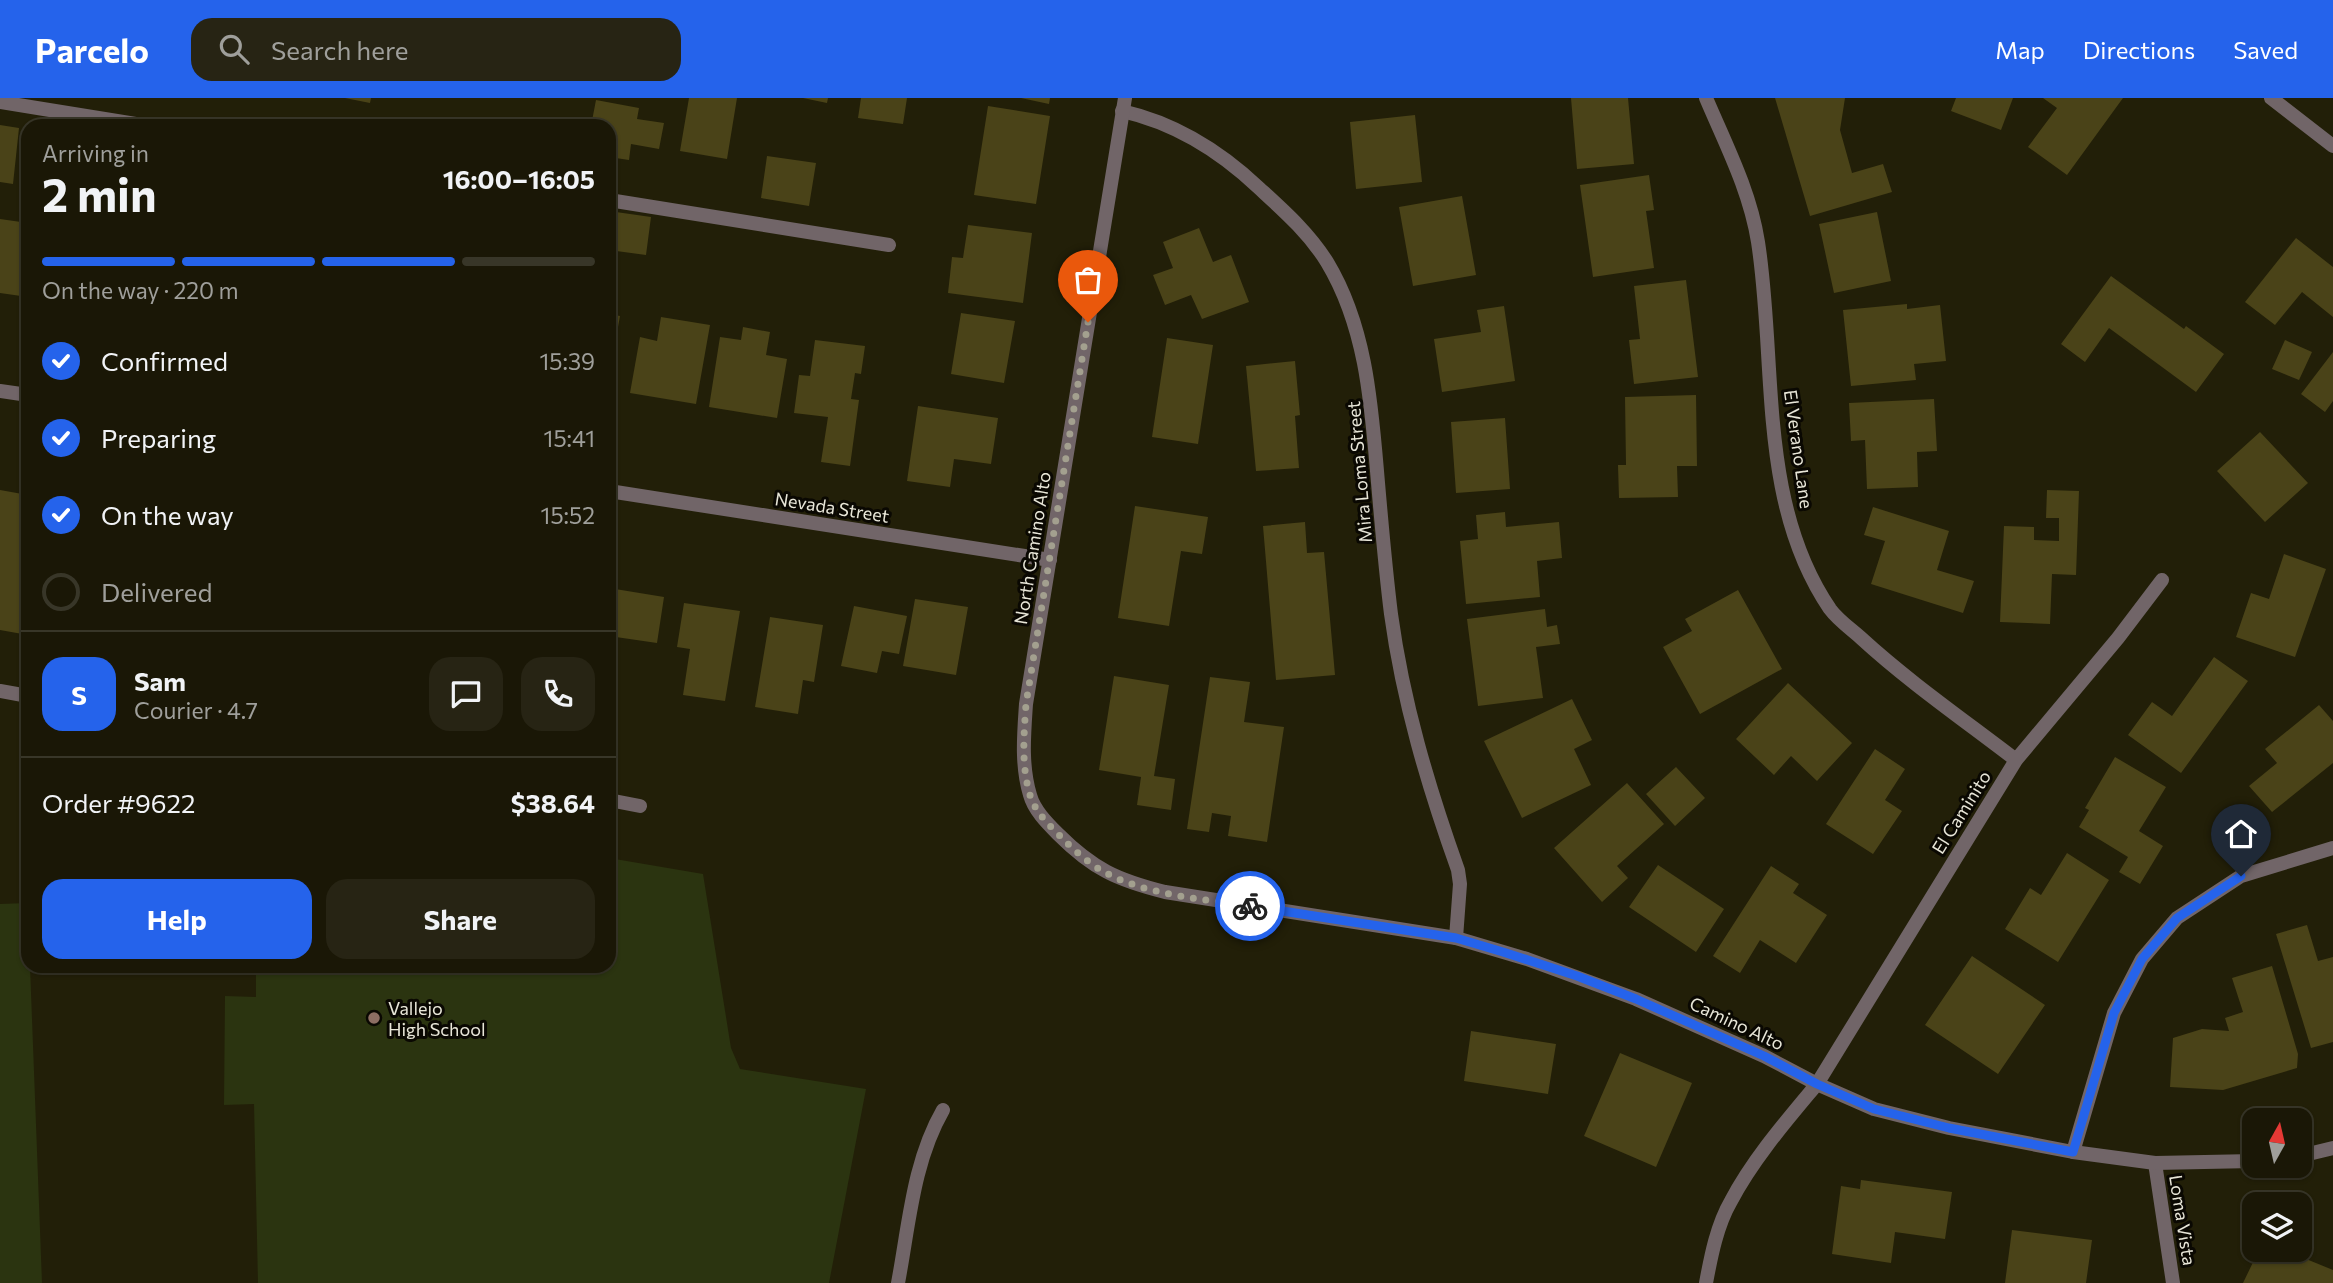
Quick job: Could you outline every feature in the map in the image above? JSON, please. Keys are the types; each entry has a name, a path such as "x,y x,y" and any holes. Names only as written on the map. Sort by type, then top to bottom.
{"street":[{"name":"El Verano Lane","path":"1706,98 1749,197 1759,243 1776,454 1789,519 1805,566 1832,611 1869,645 2016,760"},
{"path":"2271,98 2333,146"},
{"path":"0,102 105,119"},
{"name":"North Camino Alto","path":"1123,104 1026,704 1024,760 1031,797 1050,826 1081,856 1100,870 1135,884 1204,899"},
{"name":"Mira Loma Street","path":"1123,104 1182,132 1246,176 1311,238 1340,287 1362,351 1371,392 1391,614 1400,666 1421,762 1459,877 1456,938"},
{"path":"616,201 889,245"},
{"path":"0,391 21,394"},
{"name":"Nevada Street","path":"616,492 1050,560"},
{"name":"El Caminito","path":"1706,1283 1716,1239 1730,1202 1753,1167 1817,1084 2016,760 2118,638 2162,580"},
{"path":"0,691 21,695"},
{"path":"616,801 640,806"},
{"path":"2073,1152 2114,1013 2142,959 2177,918 2241,876 2333,848"},
{"name":"Camino Alto","path":"1204,899 1456,938 1527,959 1636,999 1874,1109 1949,1128 2073,1152 2155,1163 2242,1161"},
{"path":"898,1283 920,1162 932,1129 943,1110"},
{"path":"2312,1153 2333,1148"},
{"name":"Loma Vista","path":"2155,1163 2173,1283"}],"green space":[{"path":"616,859 703,874 731,1048 740,1069 866,1089 829,1283 258,1283 254,1104 224,1105 225,996 256,997 256,973 616,973"},
{"path":"21,903 21,973 30,973 42,1283 0,1283 0,904"}],"building":[{"path":"345,98 371,98 370,103"},
{"path":"689,98 737,98 727,159 680,151"},
{"path":"803,98 828,98 827,103"},
{"path":"861,98 907,98 903,124 858,118"},
{"path":"1021,98 1050,98 1049,104"},
{"path":"1571,98 1628,98 1634,164 1577,169"},
{"path":"1775,98 1845,98 1840,130 1852,173 1883,164 1892,192 1810,216"},
{"path":"1956,98 2013,98 2001,130 1951,111"},
{"path":"2043,98 2123,98 2067,175 2028,147 2057,108"},
{"path":"596,100 639,108 637,119 664,123 659,149 631,144 629,160 616,158 616,119 592,119"},
{"path":"988,106 1050,116 1036,204 974,195"},
{"path":"1415,115 1422,182 1356,189 1350,122"},
{"path":"0,125 19,128 13,184 0,182"},
{"path":"767,156 816,163 809,206 761,198"},
{"path":"1649,175 1654,210 1646,211 1654,268 1593,277 1580,185"},
{"path":"1462,196 1476,275 1413,286 1399,207"},
{"path":"616,212 651,217 646,255 616,251"},
{"path":"1877,212 1891,281 1834,293 1819,224"},
{"path":"0,219 21,222 21,296 0,293"},
{"path":"968,225 1032,233 1023,303 948,293 952,257 963,258"},
{"path":"1199,228 1213,262 1231,255 1249,302 1202,319 1191,295 1165,305 1153,275 1173,268 1163,242"},
{"path":"2296,238 2333,267 2333,317 2302,292 2275,325 2245,302"},
{"path":"2111,276 2184,329 2186,326 2224,354 2196,392 2109,328 2085,362 2061,344"},
{"path":"1686,280 1698,377 1634,384 1629,340 1640,339 1634,286"},
{"path":"1907,304 1907,309 1940,305 1946,361 1914,364 1916,380 1851,386 1843,310"},
{"path":"1504,306 1515,381 1442,392 1434,339 1481,332 1477,310"},
{"path":"961,313 1015,321 1004,383 951,374"},
{"path":"616,315 620,316 616,338"},
{"path":"661,317 710,325 696,404 630,393 640,337 657,341"},
{"path":"743,327 770,332 766,355 787,359 777,418 709,407 720,337 741,340"},
{"path":"1167,338 1213,345 1198,444 1152,437"},
{"path":"815,340 865,346 861,374 855,373 851,399 859,400 850,466 821,462 828,417 794,413 799,375 810,376"},
{"path":"2285,340 2312,352 2299,380 2272,369"},
{"path":"2333,352 2333,401 2325,412 2301,394"},
{"path":"1295,361 1300,415 1295,416 1299,468 1256,471 1246,366"},
{"path":"1696,395 1697,466 1677,466 1678,497 1619,498 1618,465 1626,465 1625,397"},
{"path":"1934,399 1937,451 1917,452 1918,487 1867,489 1865,440 1851,441 1849,403"},
{"path":"918,406 998,418 991,464 954,459 950,487 907,481"},
{"path":"1505,418 1510,489 1456,493 1451,422"},
{"path":"2260,432 2308,483 2265,522 2217,471"},
{"path":"0,490 21,494 21,634 0,630"},
{"path":"2047,490 2079,491 2076,575 2052,574 2050,624 2000,622 2004,526 2034,527 2034,540 2059,541 2059,518 2046,518"},
{"path":"1135,506 1208,517 1202,554 1181,551 1169,626 1118,618"},
{"path":"1873,507 1949,531 1937,570 1974,581 1963,613 1871,584 1885,541 1864,535"},
{"path":"1505,512 1506,527 1559,522 1562,558 1537,561 1540,597 1466,604 1460,541 1478,539 1476,515"},
{"path":"1305,522 1307,553 1324,552 1335,675 1276,680 1263,526"},
{"path":"2284,554 2326,569 2295,657 2236,637 2251,593 2269,599"},
{"path":"616,589 664,597 657,643 616,637"},
{"path":"1738,590 1782,669 1700,714 1663,647 1692,631 1685,619"},
{"path":"915,599 968,607 956,675 903,666"},
{"path":"684,603 740,611 725,701 683,695 690,649 677,647"},
{"path":"854,606 907,616 899,654 882,651 877,673 841,666"},
{"path":"1545,609 1547,627 1557,625 1560,644 1536,647 1543,698 1478,706 1467,619"},
{"path":"770,617 823,625 814,682 803,680 798,714 755,707"},
{"path":"2214,657 2248,681 2181,773 2128,735 2152,702 2172,716"},
{"path":"1114,676 1169,685 1154,776 1175,779 1171,810 1137,805 1141,777 1099,770"},
{"path":"1210,677 1250,682 1244,722 1284,727 1267,842 1228,836 1231,816 1212,813 1209,832 1187,829"},
{"path":"1788,683 1852,743 1817,781 1791,756 1774,775 1736,739"},
{"path":"1572,699 1592,740 1574,749 1591,785 1522,818 1484,741"},
{"path":"2319,705 2333,721 2333,763 2272,812 2249,786 2277,763 2265,749"},
{"path":"1875,749 1905,769 1885,800 1902,811 1873,854 1826,824"},
{"path":"2115,757 2166,787 2139,831 2163,846 2140,884 2119,872 2128,857 2079,827 2089,810 2085,808"},
{"path":"1676,767 1705,798 1675,826 1646,794"},
{"path":"1627,783 1664,824 1617,866 1628,878 1602,902 1554,848"},
{"path":"2067,853 2109,880 2058,962 2005,929 2030,888 2041,895"},
{"path":"1658,865 1724,909 1696,952 1629,907"},
{"path":"1771,866 1799,884 1793,893 1827,915 1796,963 1760,940 1740,973 1713,956"},
{"path":"2307,925 2318,961 2333,957 2333,1042 2311,1048 2276,934"},
{"path":"1972,956 2045,1005 1998,1074 1925,1025"},
{"path":"2272,966 2298,1054 2297,1068 2223,1090 2170,1087 2173,1038 2202,1029 2229,1031 2225,1018 2243,1012 2232,978"},
{"path":"1471,1031 1556,1044 1548,1094 1464,1081"},
{"path":"1620,1053 1692,1083 1656,1167 1584,1136"},
{"path":"1861,1180 1952,1192 1945,1239 1895,1232 1891,1263 1832,1254 1841,1186 1860,1189"},
{"path":"2012,1230 2092,1240 2086,1283 2005,1283"},
{"path":"2312,1261 2333,1270 2333,1283 2243,1283 2253,1262"}],"way so far":[{"path":"1088,322 1026,704 1024,760 1031,797 1050,826 1100,870 1165,892 1250,906"}],"place":[{"name":"Vallejo High School","path":"374,1018"}],"route":[{"path":"1250,906 1456,938 1527,959 1636,999 1874,1109 1949,1128 2073,1152 2114,1013 2142,959 2177,918 2241,876"}]}
